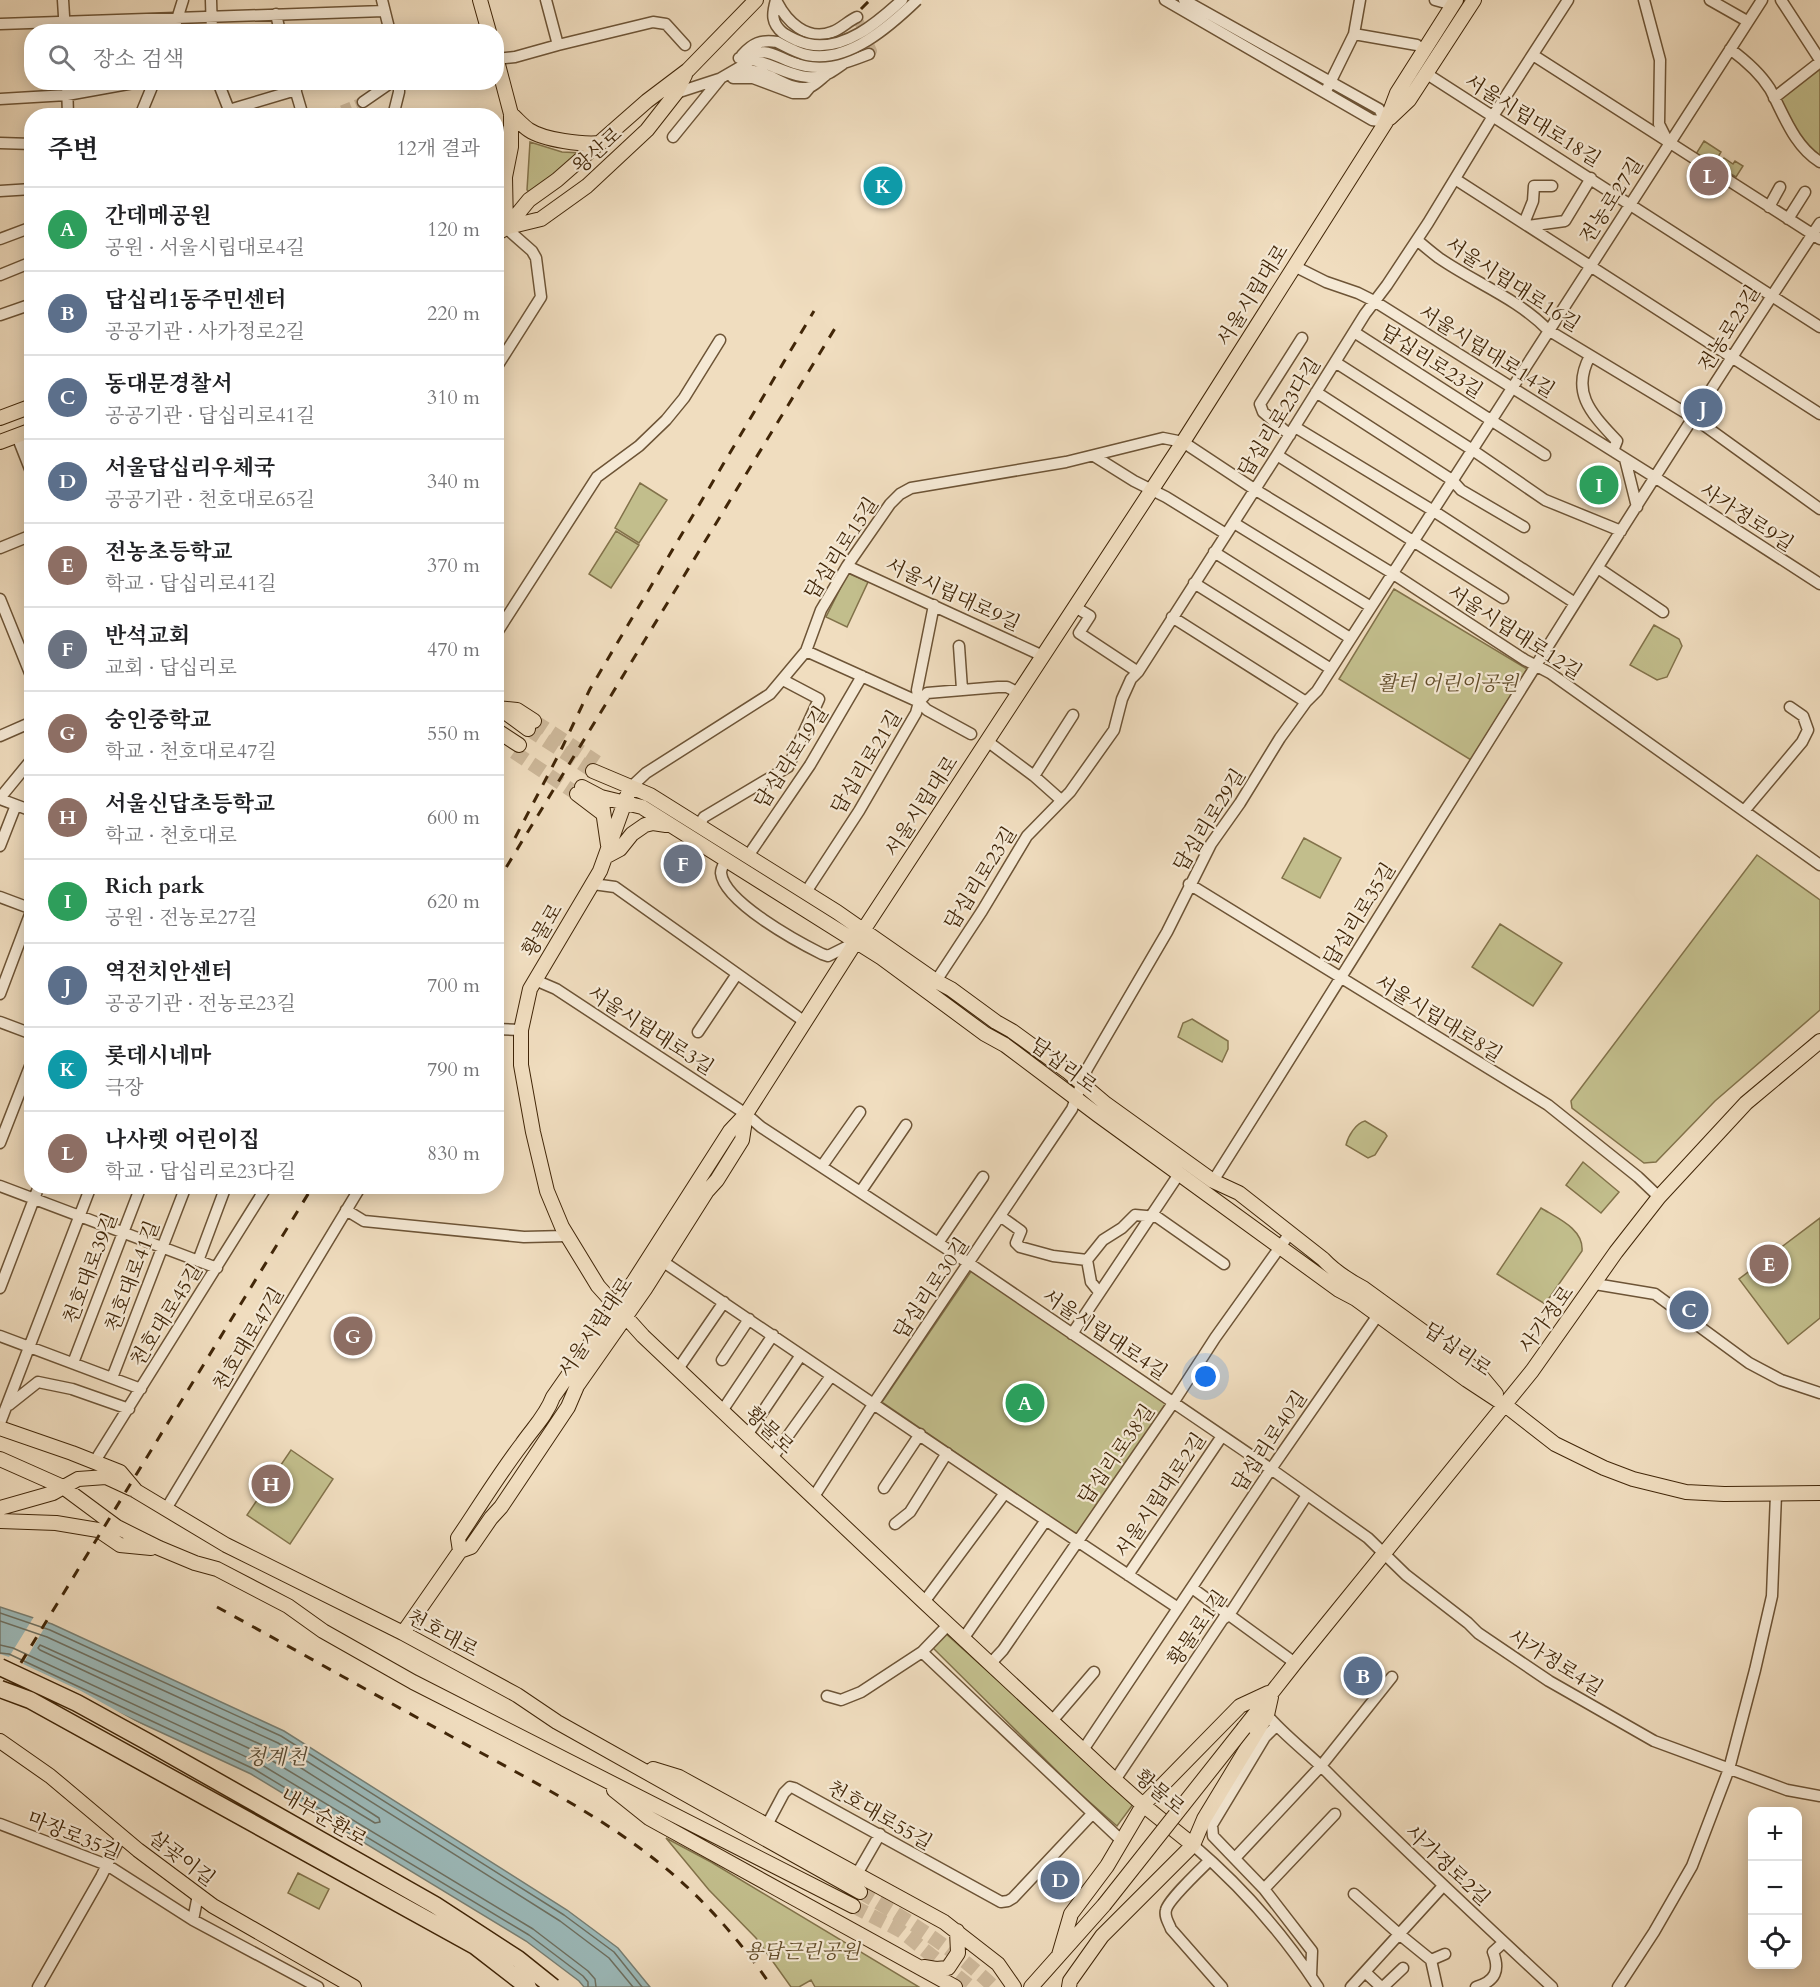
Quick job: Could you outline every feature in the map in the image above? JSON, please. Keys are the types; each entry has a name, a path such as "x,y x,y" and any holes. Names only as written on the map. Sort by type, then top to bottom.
{"highway":[{"name":"내부순환로","path":"0,1667 77,1703 435,1905 518,1959 553,1987"},
{"name":"내부순환로","path":"0,1689 40,1706 475,1946 528,1987"}],"main road":[{"path":"480,0 487,24"},
{"name":"왕산로","path":"504,226 529,200 557,180 647,101 688,70 756,0"},
{"name":"서울시립대로","path":"1386,122 1409,100 1474,0"},
{"name":"서울시립대로","path":"620,1312 730,1131 746,1114 860,935 1183,442 1386,122 1397,93 1455,3"},
{"name":"왕산로","path":"504,229 541,219 586,186 636,142 676,93 688,70"},
{"path":"504,86 511,114 511,147 504,188"},
{"path":"511,114 529,130 539,134 578,144 601,143"},
{"path":"0,418 24,409"},
{"path":"0,442 24,433"},
{"path":"504,709 517,710 531,725"},
{"path":"504,737 516,748 504,743"},
{"name":"답십리로","path":"595,767 630,788 650,795 806,892 985,1034 1005,1045 1339,1290 1356,1299 1505,1405 1536,1430 1573,1454 1633,1479 1686,1492 1820,1493"},
{"name":"황물로","path":"630,788 593,884 526,999 520,1030 521,1065 533,1132 551,1204 567,1236 598,1286 620,1312 678,1369 1083,1750 1143,1805 1193,1845"},
{"name":"답십리로","path":"602,813 580,790 642,807 726,860 951,989 1012,1031 1082,1083 1106,1104 1213,1181 1239,1193 1347,1279 1363,1288 1476,1370 1505,1405"},
{"path":"601,797 607,851 620,849 632,834 645,825 653,823 671,826"},
{"name":"사가정로","path":"1059,1955 1104,1905 1294,1663 1532,1371 1616,1252 1659,1197 1746,1103 1820,1041"},
{"name":"서울시립대로","path":"403,1634 460,1551 458,1538 522,1443 535,1428 553,1397 662,1262 707,1191 717,1180 742,1140 746,1114"},
{"name":"천호대로","path":"0,1428 120,1472 136,1491 226,1545 403,1634 517,1695 557,1722 860,1892"},
{"path":"0,1460 63,1487 117,1527 159,1548 227,1574 288,1606 323,1631 413,1682 853,1906"},
{"path":"0,1508 53,1493 78,1479 106,1477 136,1491"},
{"path":"0,1521 56,1523 98,1530 120,1545 159,1548"},
{"path":"1031,1987 1059,1955 1071,1914 1089,1891 1143,1805 1240,1706 1272,1692 1271,1720 1204,1819 1193,1845 1102,1936 1070,1981 1069,1987"},
{"name":"살곶이길","path":"0,1741 50,1776 121,1836 213,1906 354,1987"},
{"path":"623,1759 679,1778 957,1931 998,1964 1014,1987"},
{"path":"594,1773 649,1818 955,1987"},
{"path":"914,1964 936,1970 948,1968 958,1953 957,1931"},
{"path":"1059,1955 1102,1936"}],"street":[{"path":"63,0 64,24"},
{"path":"175,24 183,0"},
{"path":"211,0 212,24"},
{"path":"546,0 558,45"},
{"path":"776,0 788,21 809,33 829,33 857,17"},
{"path":"776,0 772,16 780,38 809,56 827,56 858,45 876,35 917,0"},
{"path":"673,137 750,46 780,38 806,44 828,45 849,38 873,25 902,0"},
{"path":"1166,0 1328,88"},
{"path":"1184,0 1328,88 1372,120 1386,122"},
{"path":"1328,88 1354,34 1360,0"},
{"name":"서울시립대로","path":"1435,0 1455,3"},
{"name":"답십리로23다길","path":"1061,800 1070,792 1114,730 1122,699 1131,679 1138,672 1293,431 1374,301 1417,240 1568,0"},
{"path":"1644,0 1660,60 1659,126 1669,143"},
{"path":"1710,0 1747,21"},
{"name":"전농로27길","path":"1392,573 1762,0"},
{"path":"1774,98 1820,61 1780,0"},
{"path":"102,24 383,5 388,24"},
{"path":"276,14 278,24"},
{"path":"504,58 653,22 666,24 684,45"},
{"path":"0,24 24,25"},
{"path":"1354,34 1417,45"},
{"path":"1730,49 1750,64 1766,83 1802,148 1820,162"},
{"path":"739,58 757,51 764,51 804,66 827,68 869,54"},
{"path":"1533,55 1816,237"},
{"path":"721,78 752,60 768,63 799,76 826,75"},
{"path":"676,93 752,70 795,87 811,86 843,64"},
{"name":"서울시립대로18길","path":"1427,74 1820,327"},
{"path":"67,90 68,108"},
{"path":"0,99 67,95 95,90"},
{"path":"143,108 151,90"},
{"path":"221,90 228,108"},
{"path":"242,108 285,90"},
{"path":"296,90 301,108"},
{"path":"363,102 380,90"},
{"path":"395,108 399,90"},
{"path":"0,143 24,144"},
{"path":"1526,224 1564,221 1591,178"},
{"path":"1455,179 1820,414"},
{"path":"1526,224 1533,201 1534,186 1552,186"},
{"path":"1769,207 1780,187"},
{"path":"0,191 24,190"},
{"path":"1788,219 1805,192"},
{"name":"전농로23길","path":"1536,666 1771,295 1816,237 1820,223"},
{"path":"0,239 24,230"},
{"path":"504,233 532,251 536,258 541,300 504,356"},
{"name":"서울시립대로16길","path":"1417,240 1439,258 1499,292 1536,318 1548,330 1694,418 1820,509"},
{"path":"0,274 24,265"},
{"name":"서울시립대로14길","path":"1294,266 1326,282 1374,301 1656,478"},
{"path":"0,315 24,307"},
{"name":"답십리로23길","path":"1354,332 1490,420"},
{"path":"1302,338 1260,404 1263,412 1432,510 1575,603"},
{"path":"504,622 595,480 639,446 666,420 684,398 720,340"},
{"name":"서울시립대로16길","path":"1590,356 1584,368 1581,383 1587,405 1617,441 1613,452"},
{"path":"1335,362 1471,449 1545,500 1621,531"},
{"path":"1316,392 1452,480 1461,490 1524,527"},
{"path":"1490,420 1545,455"},
{"path":"17,436 24,454"},
{"name":"답십리로15길","path":"630,788 646,772 770,694 783,680 806,651 821,610 847,566 890,504 900,494 911,488 1094,456 1163,438 1183,442"},
{"name":"서울시립대로12길","path":"1183,442 1254,489 1550,673 1820,865"},
{"path":"1277,455 1503,598"},
{"path":"1094,456 1226,534"},
{"path":"1625,459 1637,507"},
{"name":"사가정로9길","path":"1656,478 1820,584"},
{"path":"1233,523 1371,607"},
{"path":"0,548 24,538"},
{"path":"1214,552 1350,638"},
{"name":"서울시립대로9길","path":"847,566 1043,656"},
{"path":"1598,567 1663,612"},
{"name":"답십리로29길","path":"1077,1098 1087,1069 1167,932 1211,844 1306,702 1317,691 1392,573"},
{"path":"1194,583 1330,669"},
{"path":"0,599 24,658"},
{"name":"답십리로21길","path":"806,892 859,811 916,712 919,702 917,690 934,605"},
{"path":"1075,607 1090,616 1079,633 1138,672"},
{"path":"1172,617 1306,702"},
{"path":"959,646 962,689"},
{"path":"806,651 919,702 927,710 971,734"},
{"name":"답십리로35길","path":"1213,1181 1536,666"},
{"name":"답십리로19길","path":"748,856 810,765 862,676"},
{"path":"698,826 704,817 788,767 819,699 783,680"},
{"path":"919,702 927,693 962,689 1007,687 1019,693"},
{"path":"1744,811 1802,742 1808,729 1803,716 1790,707"},
{"path":"1034,776 1073,715"},
{"path":"0,736 24,726"},
{"path":"987,741 1034,776 1061,800"},
{"path":"24,769 0,798 24,808"},
{"name":"답십리로23길","path":"936,981 1027,836 1061,800"},
{"path":"0,846 16,805"},
{"name":"서울시립대로","path":"726,860 721,870 722,875 733,894 749,910 822,954 828,956 860,935"},
{"path":"593,884 615,887 806,1022"},
{"name":"서울시립대로8길","path":"1190,884 1548,1105 1638,1177 1659,1197"},
{"path":"0,897 24,906"},
{"path":"0,994 24,930"},
{"path":"698,1032 737,974"},
{"name":"서울시립대로3길","path":"535,980 556,989 746,1114"},
{"path":"0,1022 24,1031"},
{"path":"504,1029 520,1030"},
{"path":"0,1143 24,1082"},
{"name":"답십리로30길","path":"813,1498 874,1403 970,1264 1077,1098"},
{"path":"822,1166 860,1112"},
{"name":"서울시립대로4길","path":"746,1114 761,1127 970,1264 1271,1469 1368,1538 1384,1553"},
{"path":"861,1191 906,1125"},
{"path":"1072,1334 1179,1174"},
{"path":"938,1243 983,1177"},
{"path":"0,1185 217,1268"},
{"path":"0,1288 36,1194"},
{"path":"0,1423 88,1194"},
{"name":"천호대로39길","path":"73,1363 138,1194"},
{"name":"천호대로41길","path":"112,1378 183,1194"},
{"path":"198,1261 223,1194"},
{"name":"천호대로45길","path":"95,1461 262,1194"},
{"name":"천호대로47길","path":"166,1509 356,1194"},
{"path":"346,1210 364,1221 524,1237 567,1236"},
{"path":"1099,1292 1091,1282 1087,1260 1102,1240 1122,1228 1135,1215 1157,1217 1224,1264"},
{"path":"1000,1216 1021,1231 1016,1243 1020,1247 1053,1256 1087,1260"},
{"name":"답십리로38길","path":"990,1664 1003,1650 1215,1338 1290,1233"},
{"name":"서울시립대로2길","path":"662,1262 1178,1608"},
{"path":"1595,1284 1655,1294 1749,1363 1781,1380 1820,1393"},
{"path":"678,1369 724,1302"},
{"name":"답십리로40길","path":"1083,1750 1271,1469 1378,1315"},
{"path":"722,1360 749,1319"},
{"path":"722,1411 773,1335"},
{"path":"0,1336 141,1389"},
{"path":"747,1435 801,1355"},
{"path":"772,1458 831,1376"},
{"path":"7,1406 38,1382 72,1389 129,1409"},
{"path":"884,1488 920,1434"},
{"name":"서울시립대로2길","path":"1128,1575 1222,1436"},
{"path":"895,1524 910,1512 947,1453"},
{"path":"924,1602 1005,1493"},
{"path":"1618,1987 1654,1932 1692,1866 1729,1769 1772,1596 1776,1494"},
{"name":"황물로1길","path":"1116,1780 1307,1496"},
{"path":"963,1639 1046,1520"},
{"name":"사가정로4길","path":"1384,1553 1406,1575 1478,1633 1549,1681 1654,1741 1787,1790 1820,1796"},
{"path":"1192,1588 1294,1663"},
{"path":"827,1696 841,1700 851,1697 922,1652 948,1625"},
{"path":"922,1652 1122,1841"},
{"path":"1052,1721 1094,1672"},
{"path":"1235,1858 1321,1766 1392,1677"},
{"path":"1271,1720 1265,1737 1212,1825 1213,1836 1264,1889 1312,1951 1311,1976"},
{"name":"사가정로2길","path":"1271,1720 1321,1766 1394,1840 1552,1987"},
{"name":"천호대로55길","path":"766,1825 783,1793 790,1787 880,1834 1001,1902 1013,1898 1092,1814"},
{"path":"1264,1889 1335,1814"},
{"name":"마장로35길","path":"0,1824 107,1865 193,1920 318,1987"},
{"path":"857,1874 880,1834"},
{"path":"38,1987 121,1836"},
{"name":"황물로","path":"1193,1845 1271,1924 1318,1987"},
{"path":"1210,1860 1171,1901 1166,1910 1166,1918 1171,1929 1222,1987"},
{"path":"1351,1987 1443,1886"},
{"path":"1354,1894 1431,1960 1437,1987"},
{"path":"193,1920 198,1895"},
{"path":"1483,1986 1494,1976 1498,1965 1489,1949 1504,1942"},
{"path":"1431,1960 1445,1954"},
{"path":"1365,1972 1382,1987 1403,1968"}],"green space":[{"path":"1820,65 1820,160 1805,148 1777,99"},
{"path":"1704,141 1721,152 1715,162 1696,154"},
{"path":"530,142 562,152 582,153 531,193 527,190"},
{"path":"1724,158 1733,164 1735,161 1743,166 1736,177 1719,167"},
{"path":"1595,477 1608,484 1601,493 1591,487"},
{"path":"640,483 667,500 639,543 615,528"},
{"path":"616,531 639,545 611,588 589,574"},
{"path":"848,573 868,582 847,627 826,617"},
{"name":"활터 어린이공원","path":"1394,589 1527,669 1471,760 1339,679"},
{"path":"1654,625 1679,639 1682,646 1667,677 1657,680 1630,665"},
{"path":"1304,838 1341,858 1320,898 1282,878"},
{"path":"1757,855 1820,900 1820,1010 1715,1101 1656,1162 1644,1163 1572,1108 1571,1101"},
{"path":"1500,924 1562,963 1533,1006 1472,967"},
{"path":"1192,1019 1228,1041 1228,1049 1222,1062 1178,1037 1183,1023"},
{"path":"1365,1121 1387,1136 1375,1155 1368,1158 1346,1145 1353,1130"},
{"path":"1583,1162 1619,1192 1601,1213 1566,1185"},
{"path":"1541,1208 1574,1230 1579,1236 1582,1251 1545,1304 1497,1274"},
{"path":"1820,1218 1820,1318 1788,1344 1739,1279"},
{"path":"972,1270 1169,1405 1078,1536 882,1402"},
{"path":"291,1450 333,1479 290,1544 247,1515"},
{"path":"944,1632 1134,1803 1117,1826 1077,1791 932,1647"},
{"name":"용답근린공원","path":"666,1838 711,1862 919,1987 815,1987 811,1980 799,1987 791,1987 756,1938 709,1890"},
{"path":"298,1873 329,1889 319,1909 288,1893"}],"water":[{"name":"청계천","path":"0,1607 52,1624 284,1731 567,1910 618,1948 650,1987 584,1987 526,1941 251,1774 0,1658"}],"pier":[{"path":"35,1615 49,1620 23,1664 81,1691 162,1736 0,1661 0,1654 9,1657"}],"tunnel":[{"path":"857,17 872,51 869,54"},
{"path":"348,108 363,102"},
{"path":"534,721 597,762"},
{"path":"528,729 593,771"},
{"path":"514,752 577,794"},
{"path":"860,1892 930,1935 994,1987"},
{"path":"853,1906 901,1931 971,1987"}],"railway":[{"path":"861,9 870,0"},
{"path":"515,838 590,689 814,311"},
{"path":"504,871 837,325"},
{"path":"0,1697 308,1194"},
{"path":"217,1607 530,1780 612,1829 663,1866 694,1893 735,1938 772,1987"}],"place":[{"name":"나사렛 어린이집","path":"1709,176"},
{"name":"롯데시네마","path":"883,186"},
{"name":"역전치안센터","path":"1703,408"},
{"name":"Rich park","path":"1599,485"},
{"name":"반석교회","path":"683,864"},
{"name":"전농초등학교","path":"1769,1264"},
{"name":"동대문경찰서","path":"1689,1310"},
{"name":"숭인중학교","path":"353,1336"},
{"name":"간데메공원","path":"1025,1403"},
{"name":"서울신답초등학교","path":"271,1484"},
{"name":"답십리1동주민센터","path":"1363,1676"},
{"name":"서울답십리우체국","path":"1060,1880"}]}
